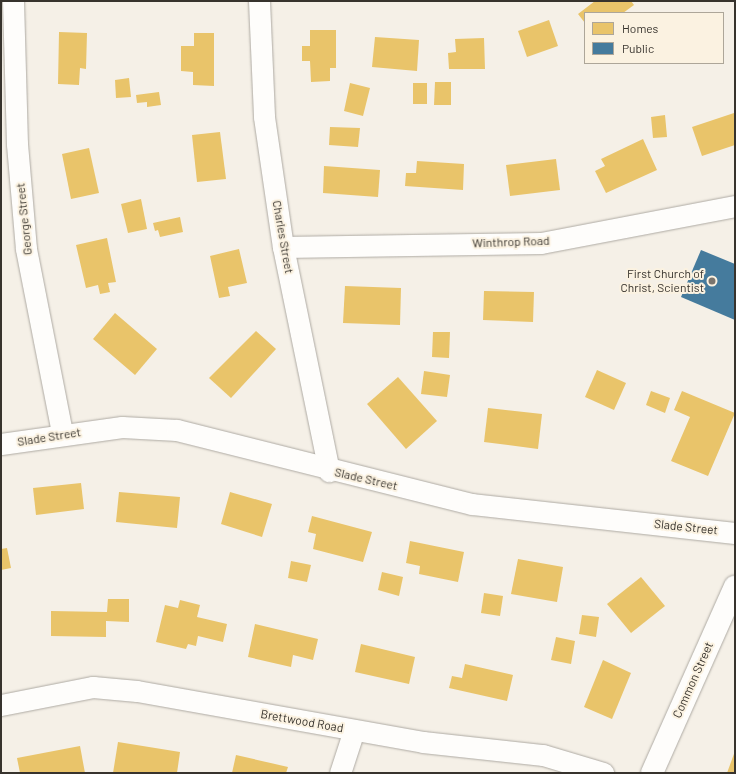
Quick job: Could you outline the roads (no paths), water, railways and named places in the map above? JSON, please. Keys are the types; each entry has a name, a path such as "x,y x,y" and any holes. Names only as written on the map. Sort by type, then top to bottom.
{"main road":[{"name":"Common Street","path":"652,773 735,587"}],"street":[{"name":"George Street","path":"13,1 17,144 26,249 62,434"},
{"name":"Charles Street","path":"259,1 264,117 284,247 330,471"},
{"name":"Winthrop Road","path":"284,247 541,243 735,206"},
{"name":"Slade Street","path":"1,444 62,434 122,427 177,430 330,471 472,504 735,533"},
{"name":"Brettwood Road","path":"1,705 93,687 137,691 354,730 543,755 602,773"},
{"path":"340,773 354,730"}],"place":[{"name":"First Church of Christ, Scientist","path":"712,281"}]}
